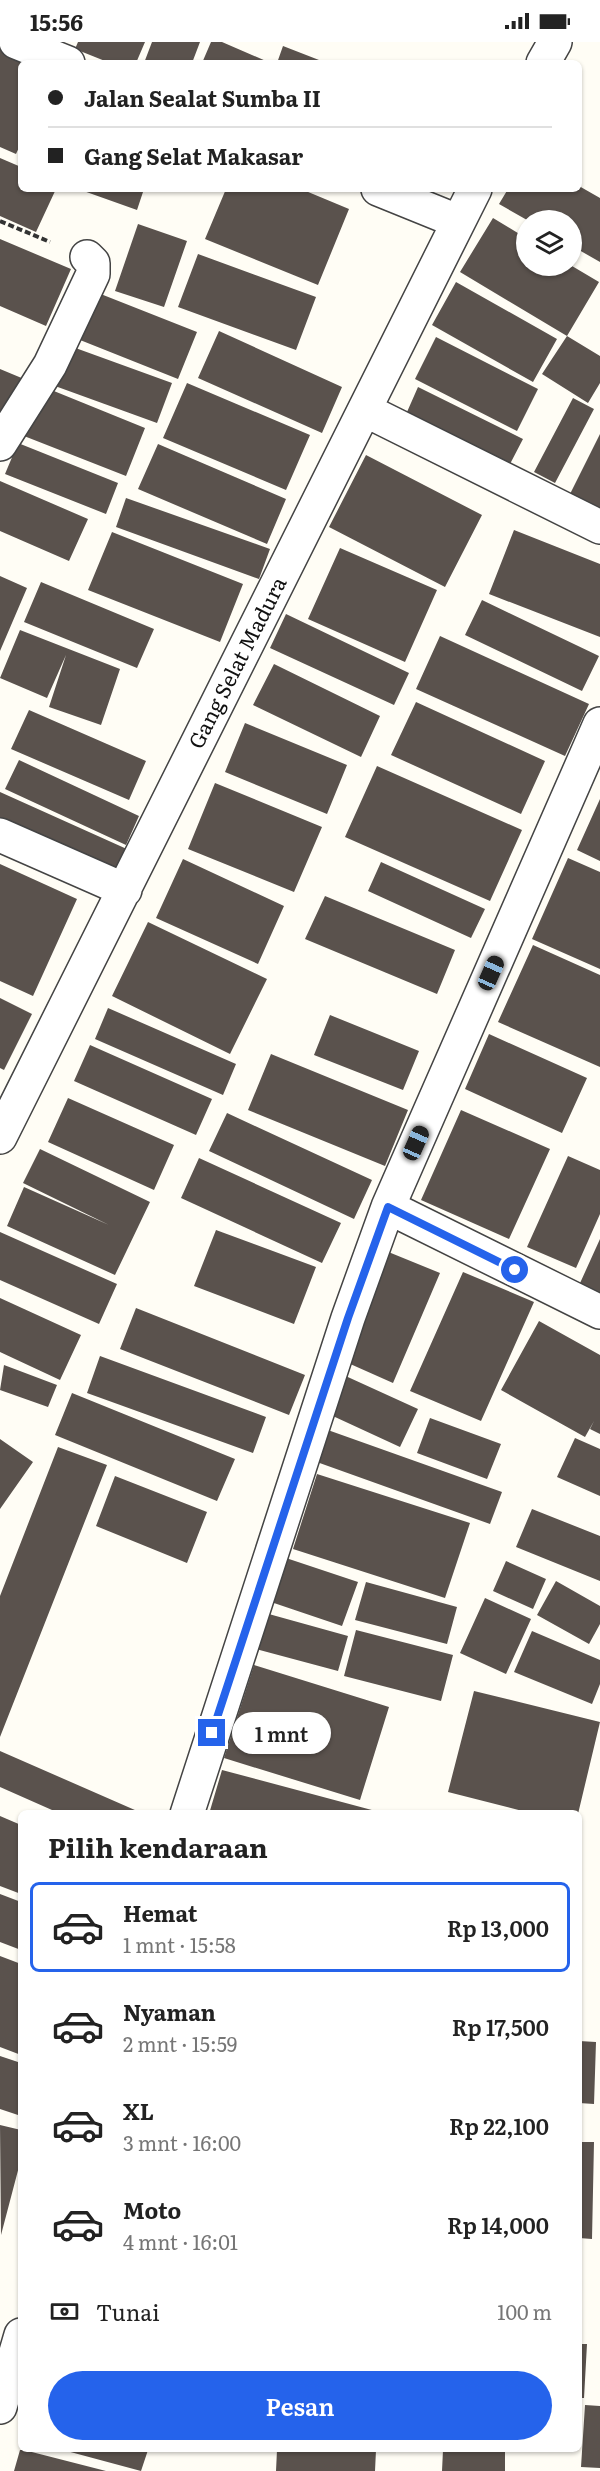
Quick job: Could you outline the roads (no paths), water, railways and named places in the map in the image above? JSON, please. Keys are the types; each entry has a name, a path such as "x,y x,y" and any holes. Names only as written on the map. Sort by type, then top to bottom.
{"street":[{"path":"16,42 61,60"},
{"path":"545,60 555,42"},
{"path":"385,192 457,221"},
{"name":"Gang Selat Madura","path":"0,1137 8,1102 125,890 473,192"},
{"path":"0,444 50,365 88,285 93,263 87,257"},
{"path":"365,410 600,526"},
{"path":"188,1810 348,1318 388,1207 600,724"},
{"path":"0,835 125,890"},
{"path":"388,1207 600,1312"},
{"path":"0,2407 18,2345"}]}
